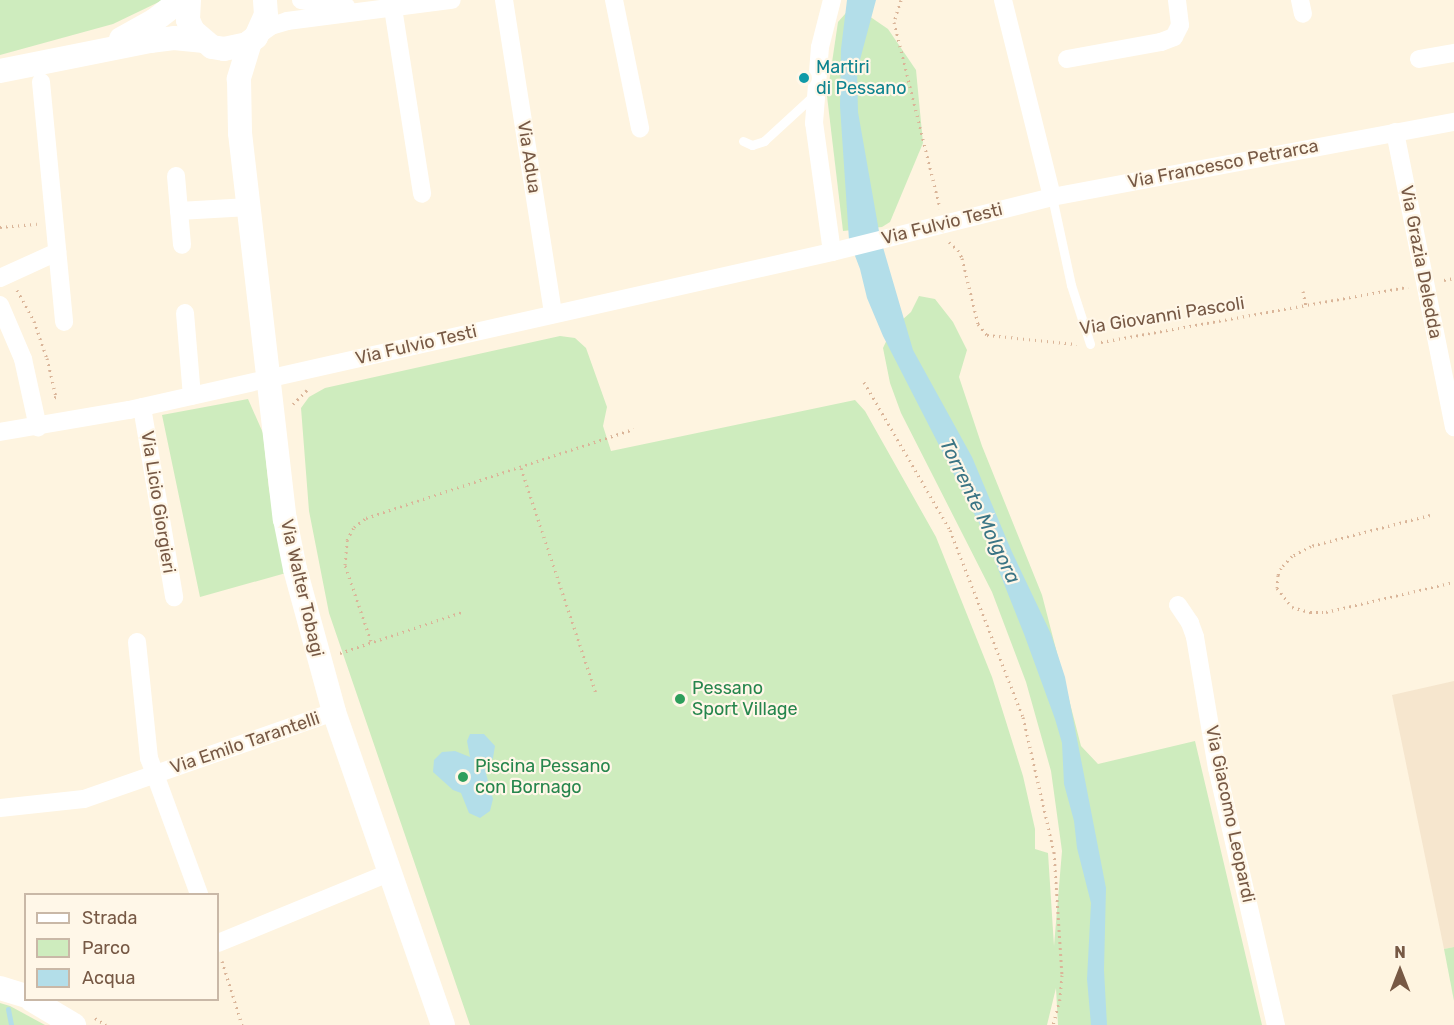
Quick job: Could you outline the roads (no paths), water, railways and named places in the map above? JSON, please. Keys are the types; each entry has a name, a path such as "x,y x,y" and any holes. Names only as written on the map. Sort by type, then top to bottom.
{"street":[{"path":"97,51 146,26 181,0"},
{"name":"Via Walter Tobagi","path":"189,0 188,20 193,31 207,44 228,80 240,133 285,519 318,660 442,1025"},
{"name":"Via Walter Tobagi","path":"240,133 239,79 253,39 266,15 265,0"},
{"path":"302,0 371,12"},
{"path":"0,71 161,39 236,48 271,27 287,21 452,0"},
{"name":"Via Adua","path":"504,0 553,314"},
{"path":"614,0 640,128"},
{"path":"832,0 820,47 815,134 838,250"},
{"path":"1003,0 1052,197"},
{"path":"1067,59 1161,42 1174,37 1180,25 1177,0"},
{"path":"393,9 422,194"},
{"path":"1419,59 1454,53"},
{"path":"41,82 64,322"},
{"name":"Via Francesco Petrarca","path":"1052,197 1454,122"},
{"name":"Via Grazia Deledda","path":"1395,132 1454,427"},
{"path":"176,176 182,245"},
{"name":"Via Fulvio Testi","path":"0,432 38,427 192,396 838,250 1052,197"},
{"path":"179,211 249,207"},
{"path":"0,278 57,252"},
{"path":"0,305 23,359 38,427"},
{"path":"184,314 192,396"},
{"name":"Via Licio Giorgieri","path":"142,407 174,597"},
{"name":"Via Giacomo Leopardi","path":"1178,605 1190,623 1195,636 1217,768 1276,1025"},
{"name":"Via Emilo Tarantelli","path":"136,642 146,745 155,775"},
{"name":"Via Emilo Tarantelli","path":"0,808 74,802 334,712"},
{"path":"155,775 198,893"},
{"path":"219,951 391,872"},
{"path":"0,988 24,995"},
{"path":"35,1001 74,1025"}],"lane":[{"path":"743,141 752,145 764,141 816,94"},
{"path":"1052,197 1071,285 1090,344"}],"water":[{"name":"Torrente Molgora","path":"847,0 876,0 857,71 858,112 880,237 913,350 972,457 1012,552 1051,634 1065,677 1106,888 1104,970 1107,1025 1091,1025 1087,979 1091,903 1064,784 1062,743 1055,719 983,531 883,336 867,298 860,269 849,240 840,106 841,49"},
{"name":"Piscina Pessano con Bornago","path":"470,734 484,734 495,746 493,758 485,770 493,799 490,811 480,818 469,813 461,793 453,790 433,772 434,760 442,752 455,751 470,757 467,741"}],"waterway":[{"path":"8,1009 11,1025"}],"place":[{"name":"Martiri di Pessano","path":"804,78"},
{"name":"Pessano Sport Village","path":"680,699"},
{"name":"Piscina Pessano con Bornago","path":"463,777"}]}
